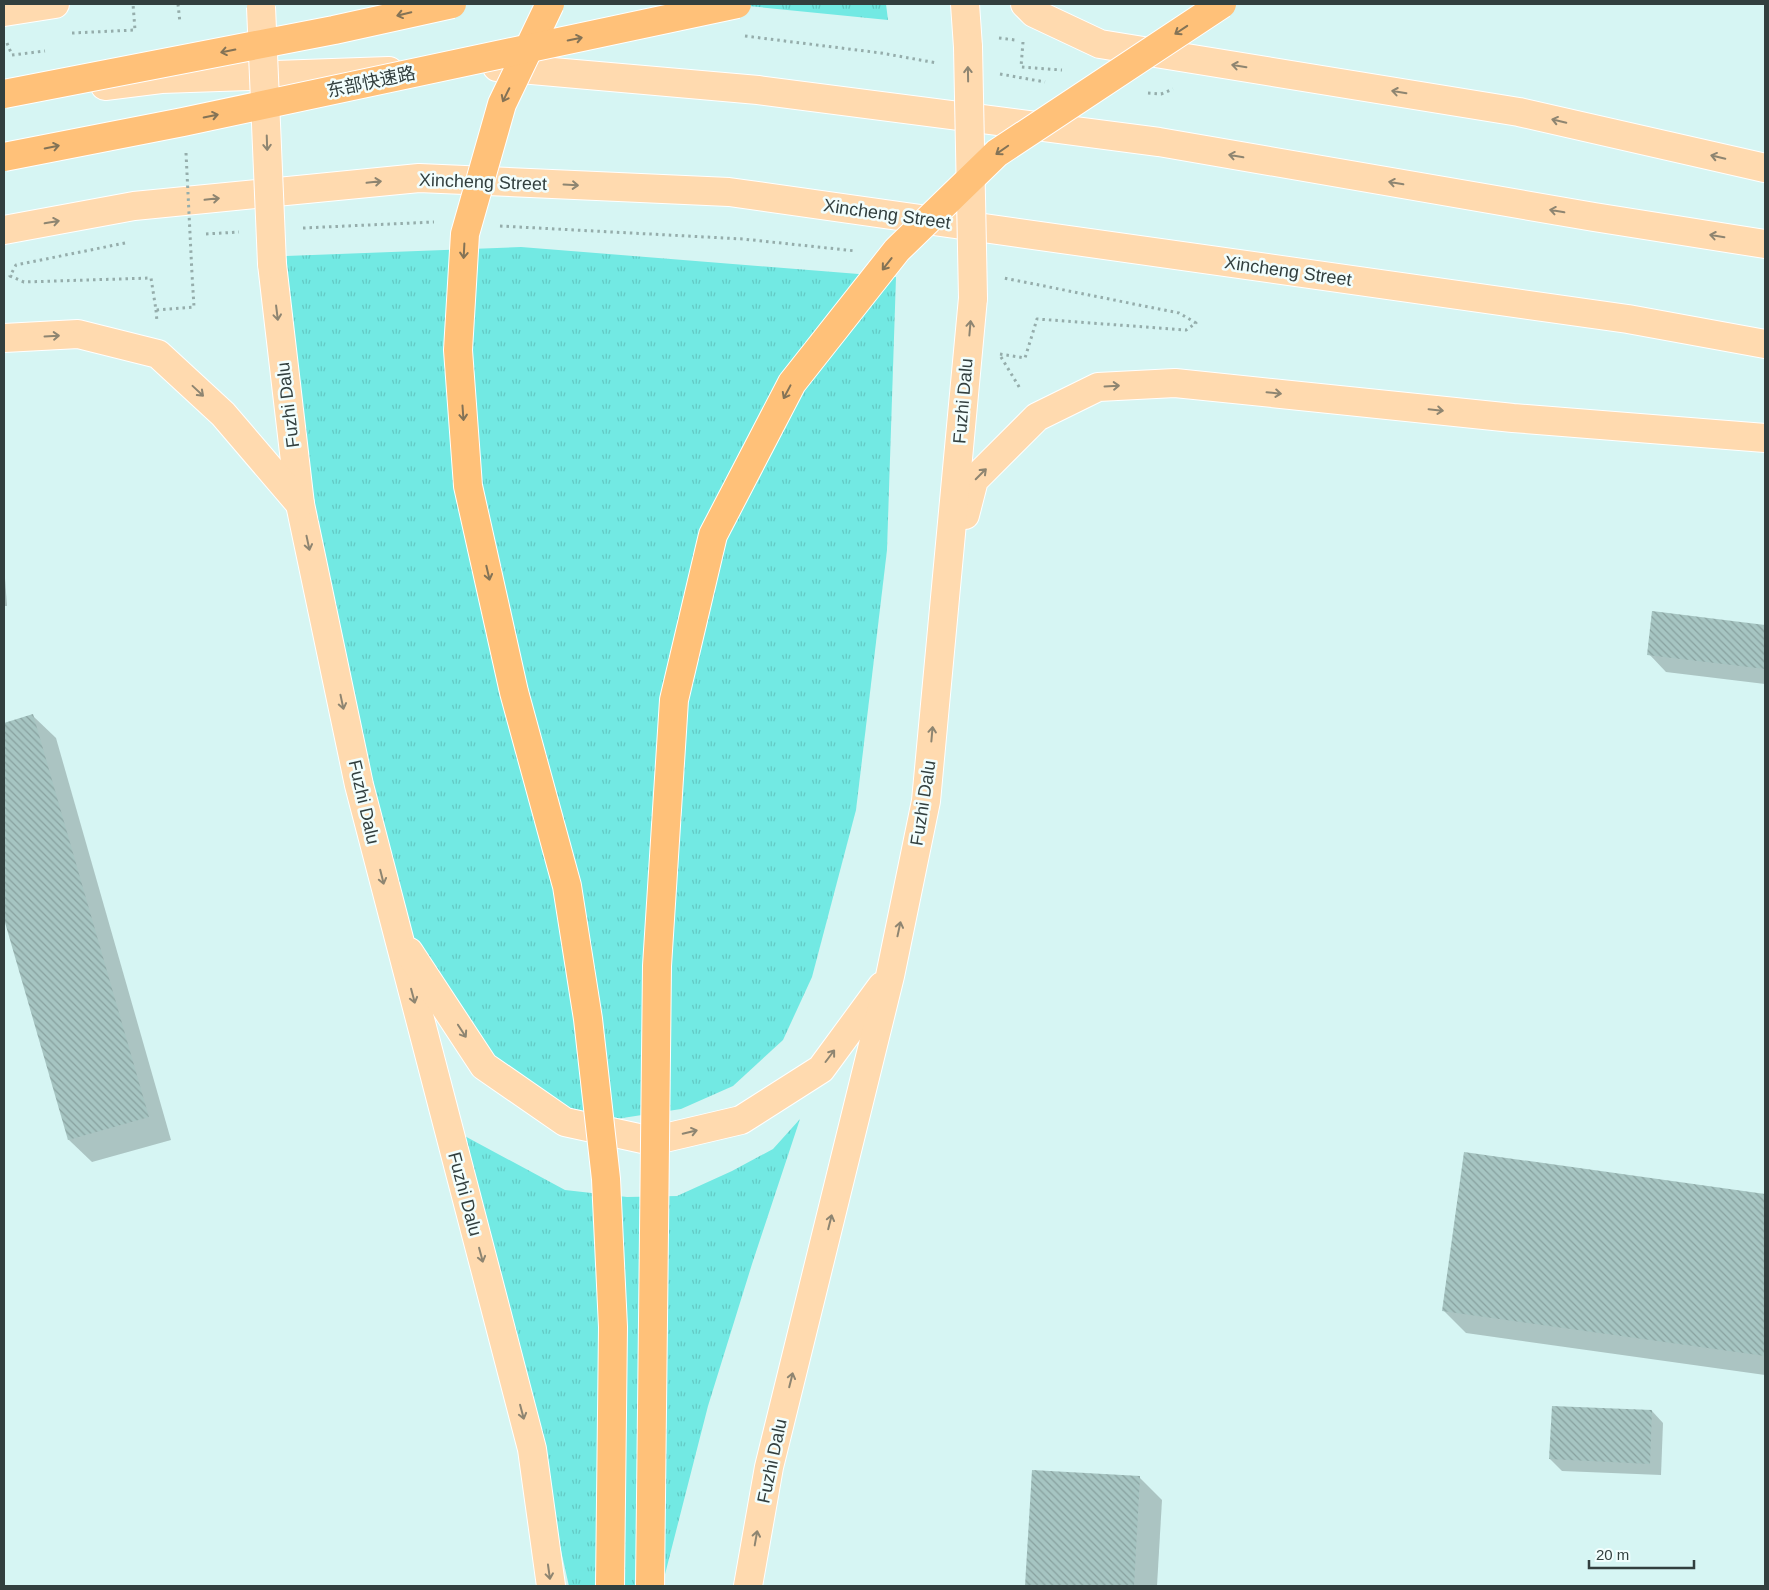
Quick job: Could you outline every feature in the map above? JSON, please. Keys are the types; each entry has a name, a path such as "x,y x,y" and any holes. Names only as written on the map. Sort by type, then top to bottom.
{"highway":[{"path":"4,96 334,30 452,4"},
{"path":"550,4 502,104 465,234 458,350 468,486 514,692 567,886 588,1019 606,1179 613,1327 610,1586"},
{"name":"东部快速路","path":"4,157 192,120 737,4"},
{"path":"650,1586 659,946 674,700 712,535 792,383 897,250 998,153 1222,4"}],"main road":[{"path":"4,12 55,4"},
{"name":"Fuzhi Dalu","path":"748,1586 769,1467 890,976 926,801 973,298 968,47 965,4"},
{"path":"1025,4 1034,12 1100,44 1519,112 1765,168"},
{"name":"Fuzhi Dalu","path":"261,5 272,264 300,504 359,785 532,1449 551,1586"},
{"path":"4,96 162,79 504,67 758,90 1159,142 1594,217 1765,244"},
{"name":"Xincheng Street","path":"4,230 134,206 419,178 729,192 1628,319 1765,344"},
{"path":"4,338 78,334 158,354 223,414 300,504"},
{"path":"946,586 974,480 1037,417 1098,387 1176,382 1513,418 1765,438"},
{"path":"396,932 484,1066 565,1122 652,1141 741,1120 821,1069 890,976"}],"path":[{"path":"69,33 135,30 133,4"},
{"path":"178,4 180,23"},
{"path":"996,38 1023,41 1021,67"},
{"path":"10,39 6,43 12,55 49,50"},
{"path":"301,229 437,222"},
{"path":"496,226 743,239 862,252"},
{"path":"203,234 242,232"},
{"path":"183,235 193,234"},
{"path":"129,242 16,265 10,276 24,282 151,278 156,310 194,307 192,274"},
{"path":"999,276 1179,313 1196,323 1186,330 1037,319 1025,358 1000,354 999,346"}],"green space":[{"path":"728,4 886,4 888,20"},
{"path":"521,247 896,277 887,550 856,810 812,977 783,1040 733,1086 681,1109 616,1119 566,1115 515,1093 425,996 354,733 308,493 286,256"},
{"path":"800,1119 708,1406 662,1586 569,1586 530,1413 448,1127 565,1190 627,1197 677,1196 732,1171 773,1149"}],"building":[{"path":"1652,611 1765,625 1765,669 1647,655"},
{"path":"33,714 149,1117 68,1140 4,919 4,723"},
{"path":"1464,1152 1765,1194 1765,1356 1442,1311"},
{"path":"1552,1406 1652,1410 1650,1464 1549,1459"},
{"path":"1032,1470 1140,1476 1134,1586 1025,1586"}]}
